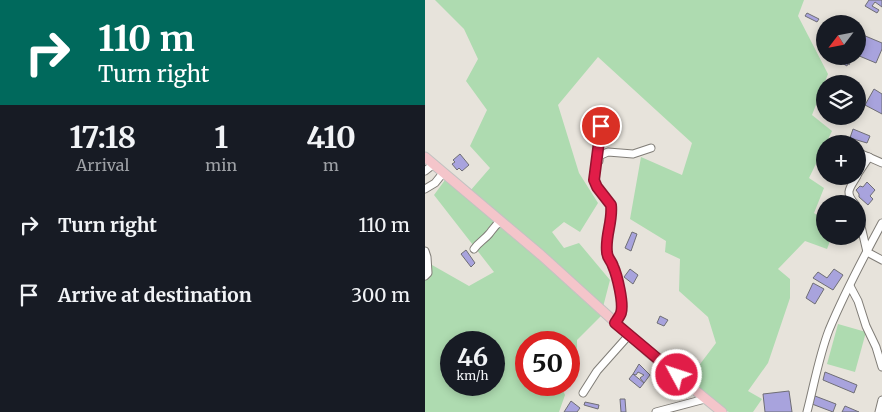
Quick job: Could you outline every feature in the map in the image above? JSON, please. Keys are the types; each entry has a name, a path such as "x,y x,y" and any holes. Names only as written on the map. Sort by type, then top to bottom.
{"main road":[{"path":"425,157 501,221 615,323 722,412"}],"street":[{"path":"601,126 594,180 611,205 606,250 615,271 621,304 621,313 615,323"},
{"path":"596,179 599,156 608,152 633,154 651,148"},
{"path":"866,156 882,163"},
{"path":"866,162 869,157"},
{"path":"425,171 434,164"},
{"path":"425,189 435,183 443,173"},
{"path":"474,249 495,225 501,221"},
{"path":"807,412 829,330 882,223"},
{"path":"865,245 867,252 882,260"},
{"path":"425,251 428,267 428,273 425,276"},
{"path":"850,286 858,301 882,367"},
{"path":"583,394 597,371 629,335"},
{"path":"656,412 705,399"},
{"path":"879,412 882,400"}],"green space":[{"path":"435,0 804,0 798,16 816,51 816,65 823,65 828,74 816,75 816,105 812,115 816,118 816,125 824,125 832,131 830,135 816,135 816,164 809,178 816,183 816,185 824,188 821,195 816,195 814,213 816,214 816,245 805,241 778,269 790,279 790,298 768,363 748,391 762,399 753,412 729,412 720,407 688,380 716,343 708,317 679,291 680,259 665,252 666,241 630,219 641,157 682,175 692,143 598,57 558,105 579,173 598,203 580,232 564,222 552,232 564,248 579,243 610,280 603,307 470,191 490,168 470,146 487,110 466,81 478,59 464,29"},
{"path":"445,180 538,259 601,316 580,337 580,331 515,331 515,396 565,396 559,412 425,412 425,261 469,286 494,272 434,195"},
{"path":"816,245 829,245 827,249"},
{"path":"838,324 866,332 855,372 827,364"}],"building":[{"path":"869,0 882,0 882,7 875,2 872,6 879,10 877,13 865,6"},
{"path":"807,13 816,18 816,22 805,16"},
{"path":"866,36 882,43 882,49 876,63 866,59"},
{"path":"874,89 882,94 882,114 866,106"},
{"path":"853,129 870,136 867,143 866,135 851,135"},
{"path":"460,154 469,165 462,171 459,168 457,170 452,164 455,162 453,160"},
{"path":"867,182 875,190 870,196 873,199 868,205 866,203 866,195 859,195 856,190"},
{"path":"632,232 637,234 631,251 625,248"},
{"path":"466,250 475,263 471,267 461,254"},
{"path":"630,269 638,275 633,284 624,277"},
{"path":"834,269 843,275 833,290 813,278 818,272 827,278"},
{"path":"813,283 824,289 815,304 806,298"},
{"path":"660,316 668,320 664,326 657,323"},
{"path":"639,364 650,375 644,383 640,378 644,375 638,372 636,375 633,374"},
{"path":"825,372 857,385 854,393 823,380"},
{"path":"633,374 644,383 640,388 629,379"},
{"path":"789,391 792,412 765,412 763,394"},
{"path":"815,396 836,404 833,412 812,404"},
{"path":"620,399 625,399 626,412 621,412"},
{"path":"571,401 580,408 577,412 564,412"},
{"path":"585,402 599,405 598,409 584,405"},
{"path":"845,406 859,412 842,412"}],"route":[{"path":"601,126 594,180 611,205 612,211 606,250 615,271 621,304 621,313 615,323 677,375"}]}
